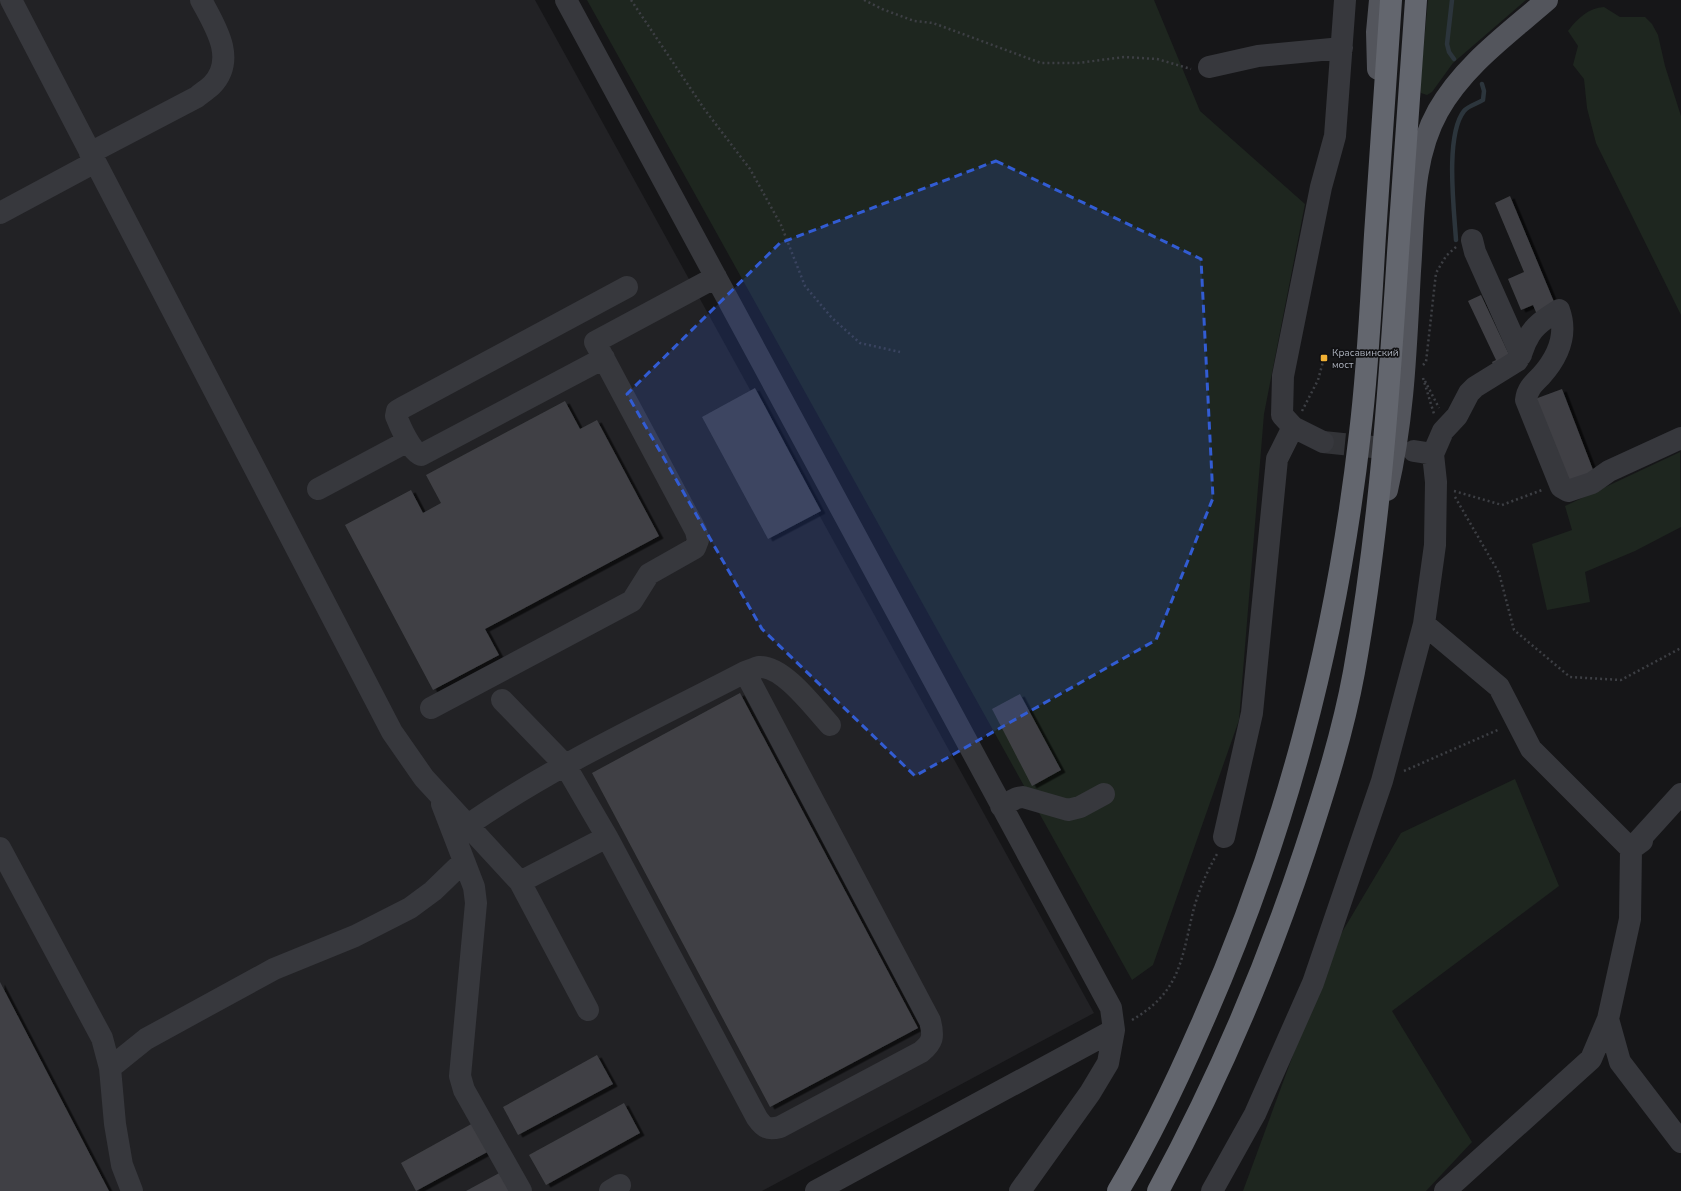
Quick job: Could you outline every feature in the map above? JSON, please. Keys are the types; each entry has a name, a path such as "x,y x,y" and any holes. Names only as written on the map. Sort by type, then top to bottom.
{"highway":[{"path":"1118,1191 1166,1102 1221,982 1259,882 1286,801 1306,733 1337,592 1360,433 1369,338 1391,0"},
{"path":"1158,1191 1204,1101 1250,1000 1305,849 1338,742 1352,681 1374,542 1389,380 1416,0"}],"main road":[{"path":"1380,0 1377,32 1380,160"},
{"path":"1374,542 1392,467 1400,421 1416,184 1422,151 1428,132 1434,118 1464,74 1480,58 1547,0"},
{"path":"1402,200 1410,280"}],"street":[{"path":"10,0 392,732 424,778 520,882 588,1010"},
{"path":"0,213 197,97 212,85 221,69 224,52 218,30 201,0"},
{"path":"566,0 1111,1008 1114,1030 1108,1063 1090,1093 1020,1191"},
{"path":"1323,442 1293,427 1282,415 1283,376 1321,187 1335,136 1344,0"},
{"path":"1209,68 1258,56 1342,48"},
{"path":"1472,240 1475,252 1521,355"},
{"path":"627,287 397,411 396,416 416,454 421,455 426,453 599,350 716,277"},
{"path":"1212,1191 1255,1114 1313,984 1382,781 1424,624 1435,545 1436,489 1433,442 1457,416 1469,393 1512,366 1521,355 1527,338 1534,328 1559,310 1563,321 1563,338 1551,362 1529,389 1526,400 1559,484 1568,491 1592,483 1609,471 1681,438"},
{"path":"431,708 632,600 649,574 695,548 698,540 696,531 579,313"},
{"path":"1224,837 1252,713 1277,460 1293,427"},
{"path":"318,489 408,441"},
{"path":"1424,624 1499,687 1531,749 1631,849"},
{"path":"468,825 501,802 565,766 745,672 760,667 774,670 788,680 830,725"},
{"path":"502,700 565,766 607,837 757,1118 764,1127 771,1129 780,1126 921,1052 930,1045 933,1033 930,1021 745,672"},
{"path":"438,793 474,887 476,903 460,1076 464,1090 521,1191"},
{"path":"1001,806 1017,798 1023,797 1068,810 1080,807 1104,794"},
{"path":"1445,1191 1591,1059 1608,1019 1630,918 1631,849 1681,794"},
{"path":"1631,849 1681,817"},
{"path":"520,882 607,837"},
{"path":"0,848 102,1038 110,1068 117,1138 122,1165 132,1191"},
{"path":"110,1068 146,1039 274,969 355,936 410,908 433,891 464,861"},
{"path":"1608,1019 1620,1062 1681,1142"},
{"path":"816,1191 1114,1030"}],"path":[{"path":"631,0 705,110 750,169 781,225 805,286 832,318 860,343 900,352"},
{"path":"864,0 882,9 914,21 933,23 1041,63 1078,62 1124,57 1157,59 1189,69 1209,68"},
{"path":"1423,365 1426,362 1436,273 1440,264 1454,249 1472,240"},
{"path":"1293,427 1318,380 1324,358"},
{"path":"1423,377 1436,421 1433,442 1423,377"},
{"path":"1559,484 1502,504 1451,490 1499,573 1514,630 1570,677 1621,680 1681,648"},
{"path":"1382,781 1517,722"},
{"path":"1114,1030 1147,1011 1163,995 1177,973 1198,898 1208,871 1224,837"}],"highlighted area":[{"path":"996,161 1201,259 1213,498 1156,640 915,776 762,629 627,394 780,243"}],"shaded area":[{"path":"0,0 535,0 1094,1013 762,1191 0,1191"},
{"path":"587,0 1154,0 1200,111 1305,204 1264,414 1239,720 1153,965 1132,980"},
{"path":"1428,0 1526,0 1453,63 1432,92 1427,95 1421,93 1420,86"},
{"path":"1604,7 1620,17 1645,17 1652,24 1658,35 1665,66 1681,116 1681,315 1596,143 1587,108 1584,79 1573,65 1578,46 1568,31 1583,15 1593,9"},
{"path":"1680,452 1681,527 1635,551 1585,572 1590,602 1547,610 1532,544 1572,530 1565,506"},
{"path":"1515,779 1559,886 1392,1011 1472,1142 1426,1191 1243,1191 1332,949 1401,833"}],"building":[{"path":"1510,196 1557,309 1538,317 1533,305 1521,310 1508,279 1524,272 1495,203"},
{"path":"1481,295 1513,363 1496,371 1492,362 1496,360 1468,301"},
{"path":"755,388 821,511 768,539 702,417"},
{"path":"1562,389 1595,475 1567,486 1535,399"},
{"path":"565,401 580,429 597,420 659,536 485,629 499,655 433,690 345,525 411,490 423,513 441,503 426,475"},
{"path":"740,693 918,1028 770,1107 592,773"},
{"path":"1020,694 1061,770 1032,786 992,709"},
{"path":"0,982 109,1191 0,1191"},
{"path":"597,1055 613,1084 518,1135 503,1107"},
{"path":"624,1103 640,1133 546,1185 529,1155"},
{"path":"475,1122 491,1150 416,1191 401,1163"},
{"path":"503,1171 513,1191 466,1191"}],"waterway":[{"path":"1452,0 1447,44 1449,52 1454,59"},
{"path":"1456,240 1452,173 1454,137 1458,122 1464,111 1468,107 1483,100 1484,91 1482,84"}],"tunnel":[{"path":"1323,442 1403,450"}],"place":[{"name":"Красавинский мост","path":"1324,358"}]}
